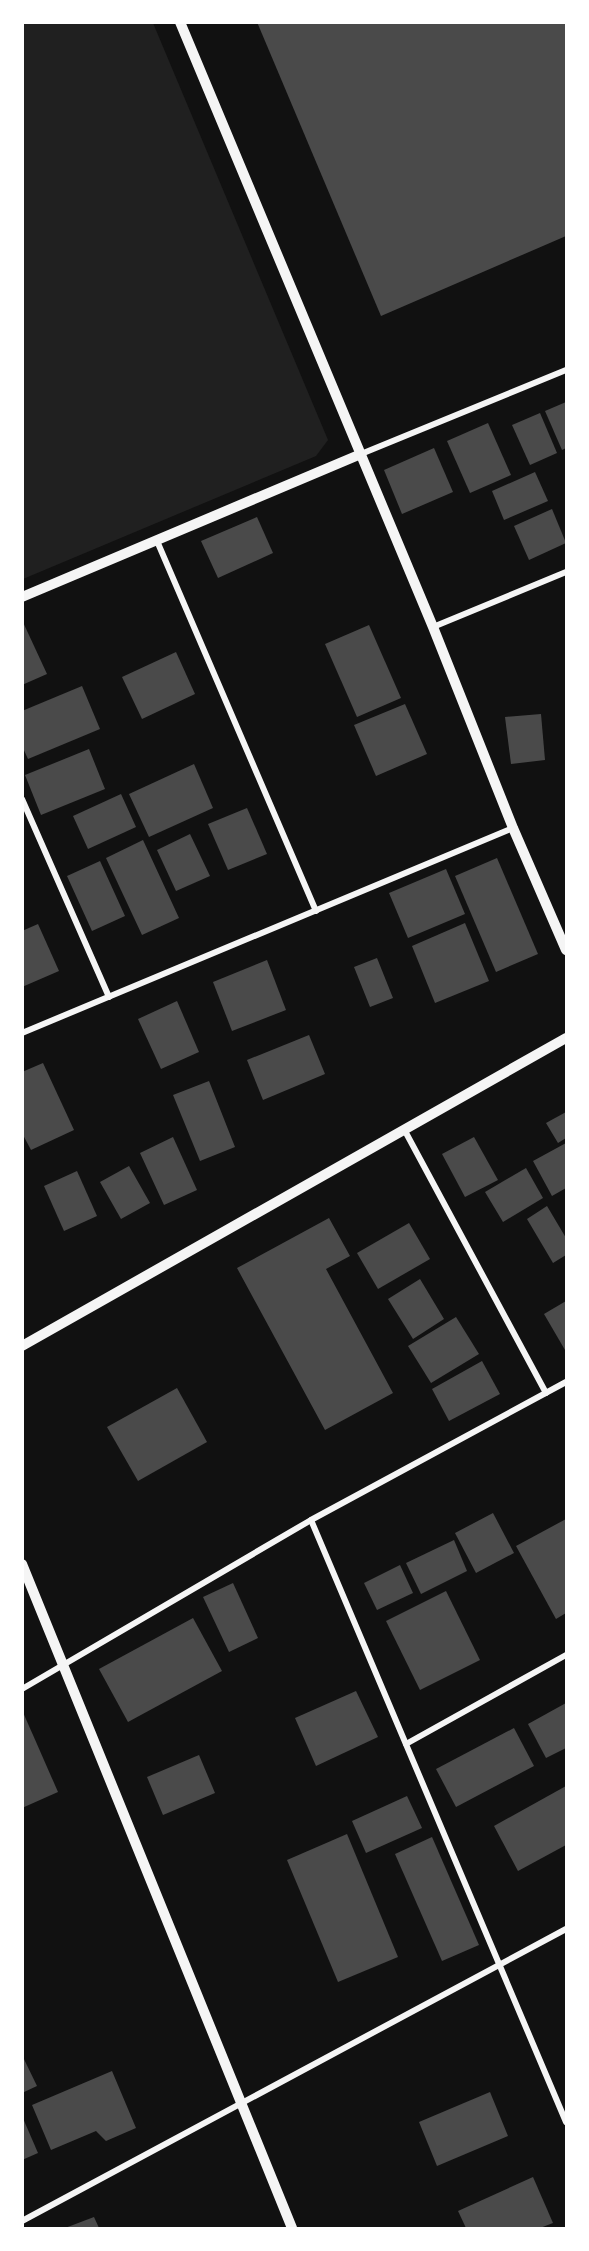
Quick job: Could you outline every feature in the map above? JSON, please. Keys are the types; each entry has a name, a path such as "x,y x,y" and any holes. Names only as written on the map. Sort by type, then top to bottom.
{"street":[{"path":"180,22 433,627 513,828 567,950"},
{"path":"22,597 567,369"},
{"path":"157,541 316,910"},
{"path":"433,627 567,572"},
{"path":"22,799 109,997"},
{"path":"22,1033 513,828"},
{"path":"22,1346 567,1038"},
{"path":"405,1131 546,1394"},
{"path":"22,1689 311,1520 567,1382"},
{"path":"311,1520 567,2122"},
{"path":"22,1564 292,2229"},
{"path":"406,1744 567,1655"},
{"path":"22,2221 567,1929"}],"shaded area":[{"path":"23,22 153,23 328,440 316,456 23,579"}],"building":[{"path":"257,22 566,22 566,236 381,316"},
{"path":"566,402 566,448 562,450 545,411"},
{"path":"540,413 557,453 530,465 512,425"},
{"path":"488,423 511,475 470,493 447,441"},
{"path":"434,448 453,492 402,514 384,470"},
{"path":"535,472 548,501 504,520 492,491"},
{"path":"552,509 566,543 529,560 514,526"},
{"path":"257,517 273,553 218,578 201,541"},
{"path":"22,620 47,674 22,685"},
{"path":"369,625 401,698 357,717 325,644"},
{"path":"176,652 195,694 142,719 122,677"},
{"path":"82,686 100,729 28,759 22,746 22,711"},
{"path":"405,704 427,754 376,776 354,725"},
{"path":"541,714 545,760 511,764 505,717"},
{"path":"89,749 105,789 41,815 25,775"},
{"path":"194,764 213,808 149,837 129,794"},
{"path":"121,794 136,827 88,849 73,816"},
{"path":"247,808 267,854 228,870 208,824"},
{"path":"190,834 210,876 176,891 157,850"},
{"path":"143,840 179,918 142,935 106,858"},
{"path":"497,858 538,954 496,972 455,876"},
{"path":"100,861 125,916 92,931 67,876"},
{"path":"446,869 465,914 408,938 389,893"},
{"path":"465,923 489,981 435,1003 412,946"},
{"path":"38,924 59,971 22,987 22,931"},
{"path":"377,958 393,998 370,1007 354,967"},
{"path":"267,960 286,1010 232,1031 213,982"},
{"path":"177,1001 199,1052 161,1069 138,1019"},
{"path":"309,1035 325,1074 263,1100 247,1060"},
{"path":"43,1063 74,1130 31,1150 22,1133 22,1072"},
{"path":"209,1081 235,1147 200,1161 173,1095"},
{"path":"566,1112 566,1138 558,1143 546,1123"},
{"path":"173,1137 197,1190 164,1205 140,1153"},
{"path":"474,1137 498,1180 465,1197 442,1154"},
{"path":"566,1143 566,1188 552,1196 533,1161"},
{"path":"129,1166 150,1203 121,1219 100,1182"},
{"path":"526,1168 543,1198 503,1222 485,1192"},
{"path":"77,1171 97,1216 64,1231 44,1186"},
{"path":"547,1206 566,1238 566,1255 553,1263 527,1219"},
{"path":"329,1218 350,1256 326,1269 393,1393 325,1430 237,1268"},
{"path":"409,1223 430,1259 378,1289 357,1253"},
{"path":"420,1279 444,1319 413,1339 388,1299"},
{"path":"566,1301 566,1349 565,1350 544,1314"},
{"path":"456,1317 479,1354 431,1383 408,1346"},
{"path":"482,1361 500,1394 449,1421 432,1389"},
{"path":"177,1388 207,1442 138,1481 107,1427"},
{"path":"493,1513 514,1553 476,1573 455,1533"},
{"path":"566,1519 566,1613 556,1619 516,1546"},
{"path":"454,1540 467,1571 421,1594 406,1563"},
{"path":"400,1565 413,1593 377,1610 364,1583"},
{"path":"233,1583 258,1638 229,1652 203,1597"},
{"path":"446,1591 480,1660 420,1690 386,1621"},
{"path":"193,1618 222,1671 128,1722 99,1669"},
{"path":"356,1691 378,1737 316,1766 295,1718"},
{"path":"566,1703 566,1748 546,1758 528,1724"},
{"path":"22,1710 58,1792 22,1808"},
{"path":"514,1728 534,1766 456,1807 436,1769"},
{"path":"199,1755 215,1793 163,1815 147,1777"},
{"path":"566,1786 566,1845 518,1871 494,1826"},
{"path":"407,1796 422,1828 366,1853 352,1821"},
{"path":"347,1834 398,1957 338,1982 287,1860"},
{"path":"432,1837 479,1945 442,1961 395,1854"},
{"path":"22,2055 37,2086 22,2093"},
{"path":"112,2071 136,2128 106,2141 96,2131 51,2150 32,2105"},
{"path":"490,2092 508,2136 437,2166 419,2122"},
{"path":"22,2116 38,2153 22,2160"},
{"path":"533,2177 553,2223 540,2228 466,2228 458,2211"},
{"path":"94,2217 99,2228 65,2228"}]}
